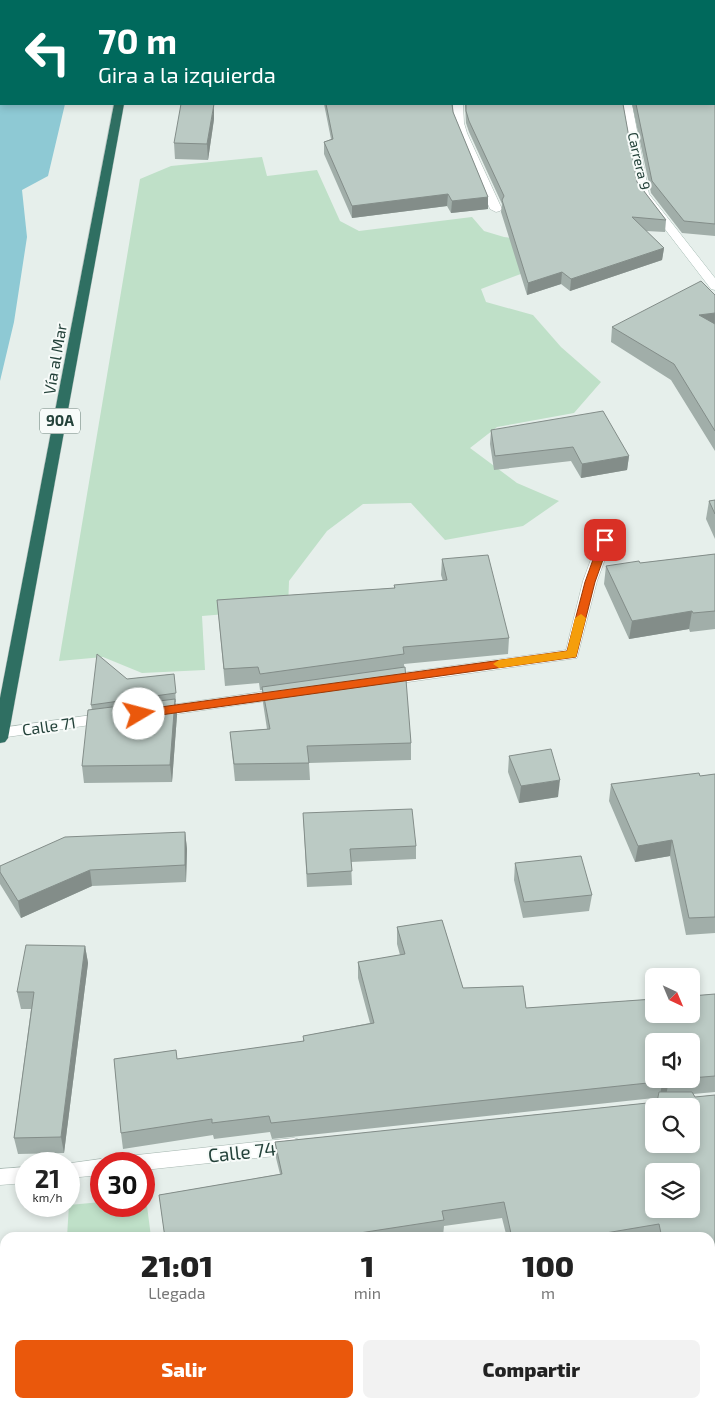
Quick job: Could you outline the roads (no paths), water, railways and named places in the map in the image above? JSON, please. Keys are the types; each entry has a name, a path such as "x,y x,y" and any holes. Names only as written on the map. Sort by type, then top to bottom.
{"highway":[{"name":"Vía al Mar","path":"0,736 118,105"}],"street":[{"path":"458,105 459,124 462,133 496,209"},
{"name":"Carrera 9","path":"627,105 644,194 715,286"},
{"path":"375,681 572,654 590,582 605,540"},
{"path":"139,714 296,692"},
{"name":"Calle 71","path":"0,736 119,717"},
{"name":"Calle 74","path":"155,1161 316,1144"},
{"path":"0,1178 15,1176"}],"water":[{"path":"0,105 65,105 48,176 22,190 27,237 14,322 0,381"}]}
